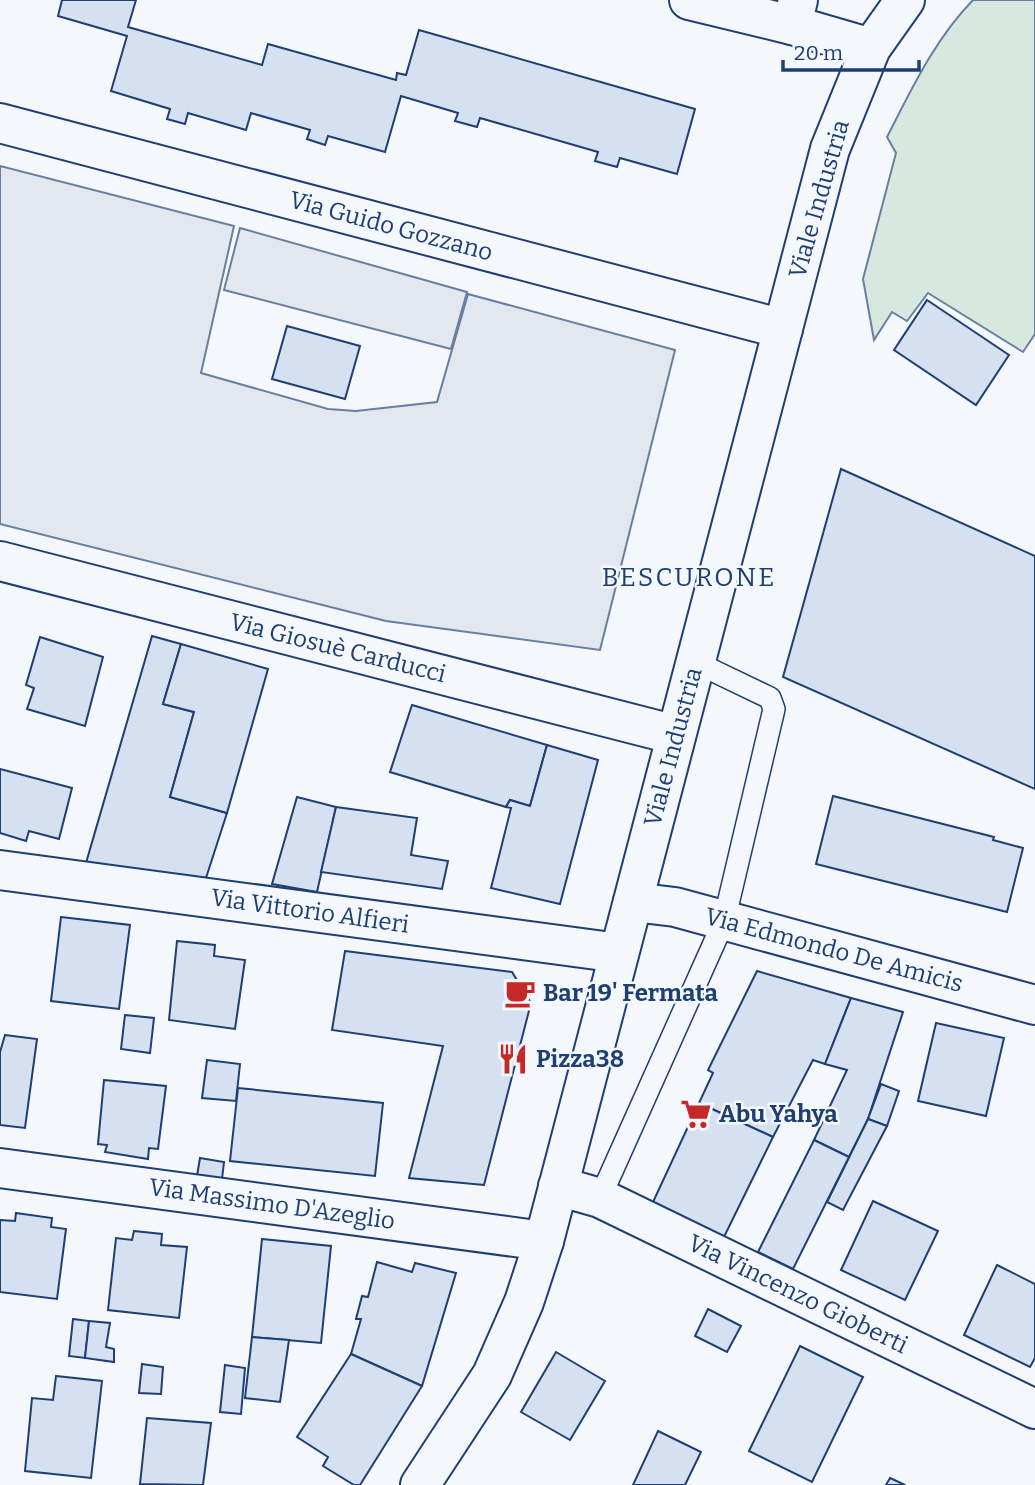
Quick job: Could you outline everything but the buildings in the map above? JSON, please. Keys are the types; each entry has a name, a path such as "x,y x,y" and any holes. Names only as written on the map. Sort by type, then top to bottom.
{"street":[{"path":"689,0 795,13 872,48"},
{"name":"Viale Industria","path":"420,1485 492,1375 524,1302 544,1241 830,149 872,48 905,0"},
{"name":"Via Guido Gozzano","path":"0,123 783,329"},
{"name":"Via Giosuè Carducci","path":"0,561 676,735"},
{"name":"Via Vittorio Alfieri","path":"0,870 619,953"},
{"name":"Via Edmondo De Amicis","path":"633,902 675,907 1035,1005"},
{"name":"Via Massimo D'Azeglio","path":"0,1168 544,1241"},
{"name":"Via Vincenzo Gioberti","path":"558,1186 600,1198 1035,1409"}],"lane":[{"path":"600,1198 724,921 774,709 770,698 695,662"}],"shaded area":[{"path":"973,0 1035,0 1035,334 1023,352 928,293 907,321 892,312 874,340 863,279 896,153 887,137 936,48"},
{"path":"0,166 234,226 201,373 328,409 356,411 437,402 468,294 675,350 600,650 386,621 0,524"},
{"path":"240,228 467,292 451,349 224,290"}],"place":[{"name":"Bar 19' Fermata","path":"520,993"},
{"name":"Pizza38","path":"513,1059"},
{"name":"Abu Yahya","path":"696,1114"}],"district":[{"name":"BESCURONE","path":"689,577"}]}
